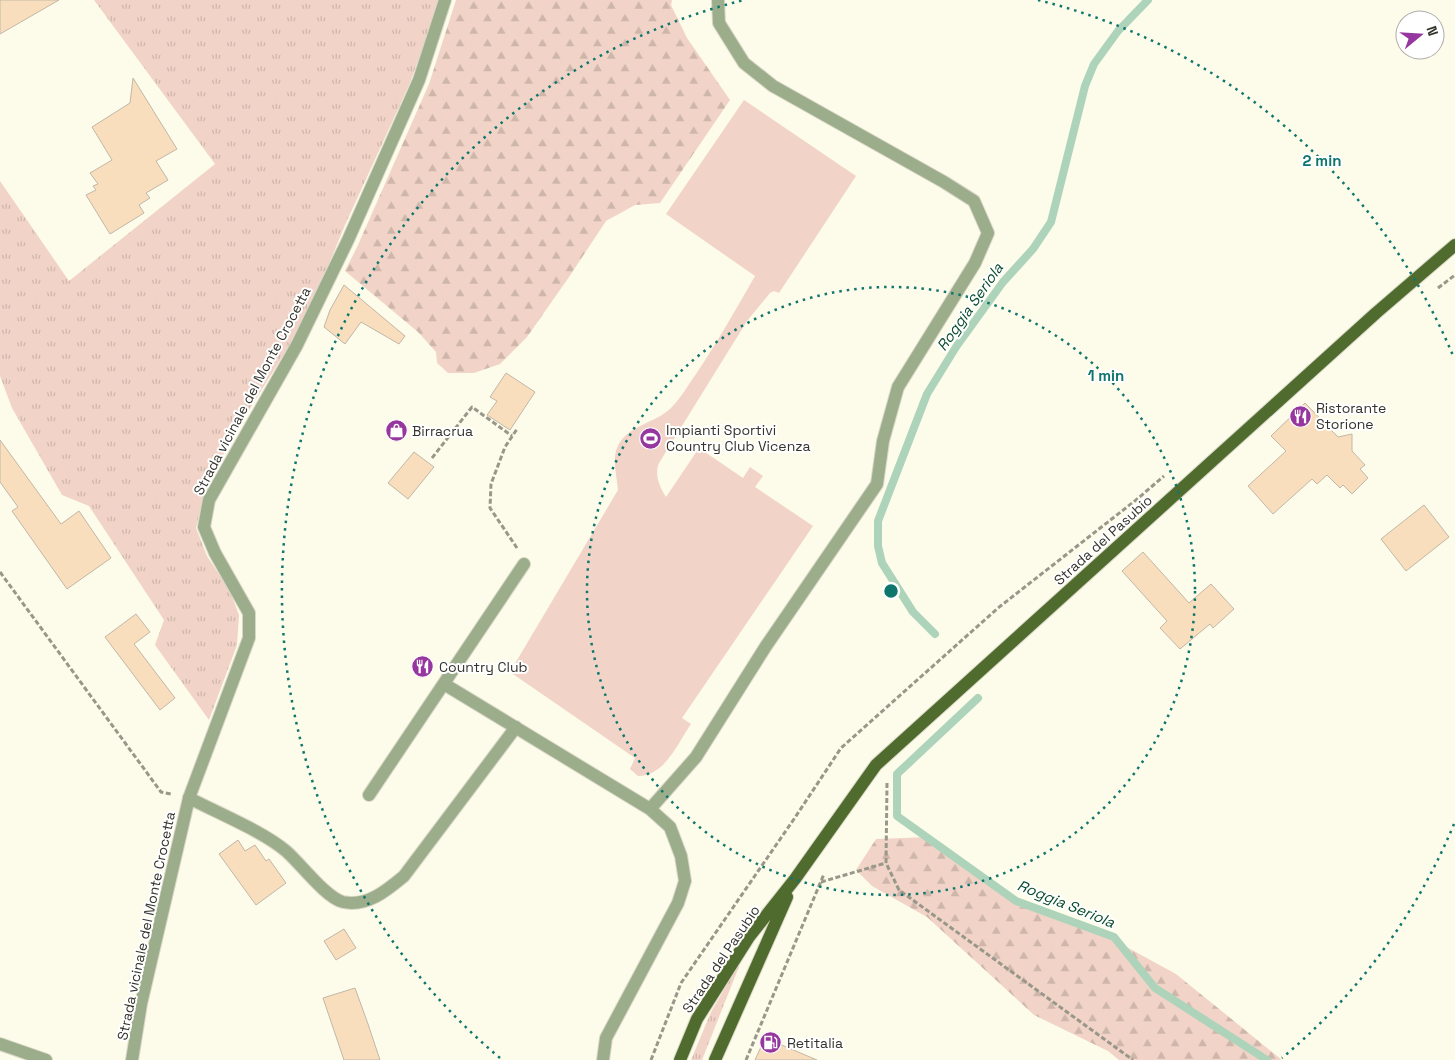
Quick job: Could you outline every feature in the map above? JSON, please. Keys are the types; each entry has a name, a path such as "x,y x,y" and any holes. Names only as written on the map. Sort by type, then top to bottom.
{"main road":[{"name":"Strada del Pasubio","path":"680,1060 697,1019 750,936 795,879 876,765 1376,313 1455,246"},
{"name":"Strada del Pasubio","path":"715,1060 795,879"}],"street":[{"name":"Strada vicinale del Monte Crocetta","path":"132,1060 141,1004 189,798 249,638 249,613 215,553 204,527 209,500 297,345 348,240 419,80 445,0"},
{"path":"650,809 696,757 766,646 877,484 883,441 898,387 975,263 988,233 974,202 944,182 773,86 744,62 718,23 718,0"},
{"path":"369,795 524,564"},
{"path":"444,684 650,809 670,827 681,856 685,881 678,904 606,1038 603,1060"},
{"path":"189,798 263,836 286,851 326,892 342,902 363,902 382,894 404,876 516,727"},
{"path":"0,1044 46,1060"}],"path":[{"path":"1434,291 1455,275"},
{"path":"432,458 472,407 512,436"},
{"path":"517,428 505,447 491,484 490,508 516,546 524,564"},
{"name":"Strada vicinale del Monte Crocetta","path":"0,572 161,792 189,798"},
{"path":"882,782 888,776 886,863 899,890 1133,1060"},
{"path":"821,882 886,863"},
{"path":"746,1060 824,873"}],"green space":[{"path":"94,0 438,0 410,83 326,271 294,338 234,434 206,488 196,528 207,556 230,591 239,615 237,645 209,720 155,645 164,620 89,506 62,495 12,408 0,376 0,181 69,281 215,164"},
{"path":"456,0 672,0 671,5 687,38 730,100 660,203 635,205 606,221 527,337 500,364 474,373 448,373 437,363 436,352 418,332 345,271 429,84"},
{"name":"Impianti Sportivi Country Club Vicenza","path":"744,100 856,176 779,293 774,291 770,293 747,321 659,463 657,476 666,497 699,448 743,478 750,467 763,476 755,487 813,526 682,718 691,724 669,758 656,771 638,776 630,769 635,758 510,672 618,490 615,458 621,440 634,429 657,418 671,408 678,400 726,326 755,276 666,214"},
{"path":"930,837 1011,897 1121,944 1176,974 1282,1060 1119,1060 1108,1051 1034,1015 927,917 872,886 856,870 876,839"},
{"path":"742,959 702,1060 691,1060 711,1012"}],"building":[{"path":"0,0 59,0 0,34"},
{"path":"133,78 177,149 156,161 168,180 146,193 150,198 139,205 144,213 110,234 86,195 96,190 93,186 98,184 90,173 112,160 92,127 130,103"},
{"path":"344,285 405,336 399,344 361,322 345,344 324,327 330,310"},
{"path":"506,373 535,392 510,430 487,415 497,401 490,397"},
{"path":"1305,403 1338,437 1352,434 1352,451 1365,465 1360,469 1368,478 1352,494 1343,485 1340,488 1327,475 1317,484 1312,479 1273,514 1248,486 1286,451 1271,436"},
{"path":"0,440 61,524 79,511 111,558 67,589 12,511 18,507 0,482"},
{"path":"414,452 434,467 408,499 388,483"},
{"path":"1424,505 1449,537 1406,571 1381,539"},
{"path":"1143,552 1189,603 1211,584 1234,609 1213,628 1210,624 1180,649 1160,628 1167,621 1122,571"},
{"path":"136,614 150,632 134,644 175,698 160,710 105,637"},
{"path":"238,840 245,851 255,845 266,861 269,859 286,883 256,905 219,854"},
{"path":"344,929 356,948 336,960 324,941"},
{"path":"355,988 380,1060 344,1060 323,998"},
{"name":"Retitalia","path":"765,1038 817,1060 755,1060"}],"waterway":[{"name":"Roggia Seriola","path":"935,634 913,612 882,563 878,546 878,521 927,394 956,347 1003,282 1033,249 1051,222 1085,86 1094,64 1118,31 1148,0"},
{"name":"Roggia Seriola","path":"978,698 897,774 897,816 1016,901 1114,937 1155,988 1267,1060"}],"place":[{"name":"Ristorante Storione","path":"1300,416"},
{"name":"Birracrua","path":"396,431"},
{"name":"Impianti Sportivi Country Club Vicenza","path":"650,438"},
{"name":"Country Club","path":"423,667"},
{"name":"Retitalia","path":"771,1043"}]}
